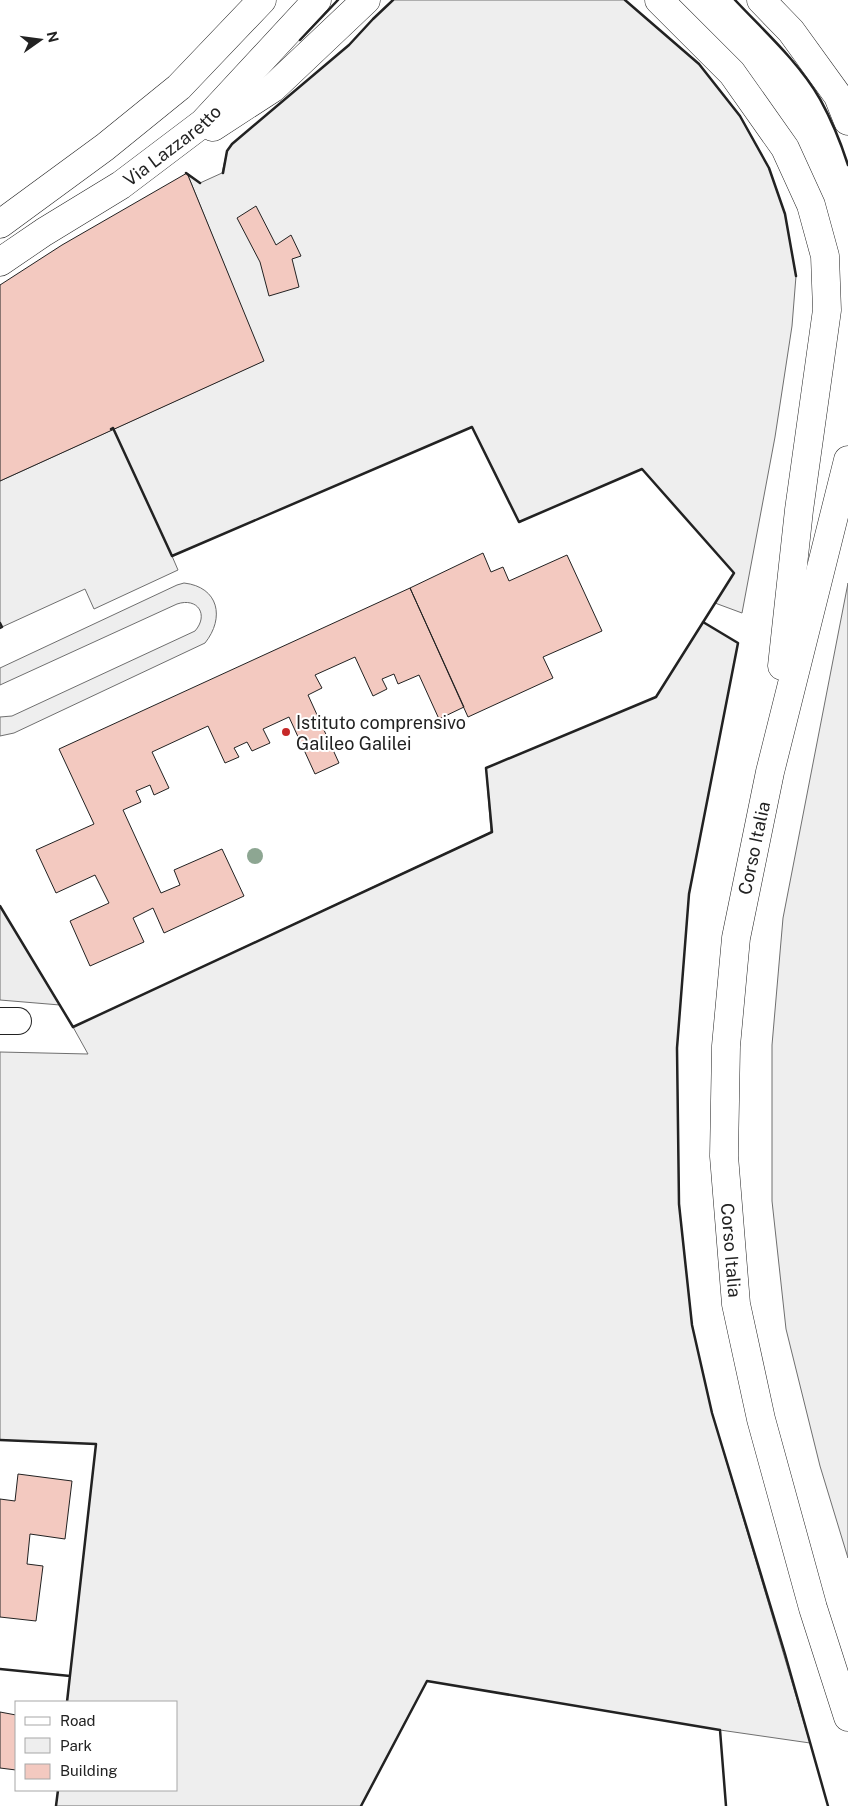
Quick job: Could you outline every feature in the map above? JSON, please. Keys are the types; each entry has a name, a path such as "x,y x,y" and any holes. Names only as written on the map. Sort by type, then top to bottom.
{"street":[{"path":"0,224 105,147 179,87 262,0"},
{"name":"Via Lazzaretto","path":"0,262 44,232 121,185 203,123 317,0"},
{"path":"121,185 273,88 366,0"},
{"path":"659,0 732,73 785,148 811,205 824,256 827,310 799,510 770,772"},
{"path":"761,0 797,40 838,96 848,121"},
{"path":"770,772 848,460"},
{"name":"Corso Italia","path":"770,772 736,938 726,1046 724,1156 736,1304 757,1400 813,1608 848,1718"}],"green space":[{"path":"393,0 625,0 699,64 740,116 769,168 785,214 796,276 792,326 775,437 742,613 715,603 734,573 642,469 519,522 472,427 172,556 178,570 94,609 85,589 2,627 0,623 0,481 263,361 187,173 200,183 222,173 227,151 232,144 349,45"},
{"path":"184,583 205,591 215,605 215,624 205,643 14,733 0,736 0,717 12,716 195,631 199,625 201,614 196,605 184,602 177,604 0,685 0,668"},
{"path":"848,583 848,1558 820,1466 786,1329 772,1201 772,1045 783,918"},
{"path":"703,622 738,643 689,894 677,1048 679,1204 692,1325 712,1413 810,1743 720,1730 427,1681 361,1806 56,1806 58,1791 178,1791 178,1701 67,1701 96,1444 0,1440 0,1052 88,1054 73,1027 491,832 486,768 656,697"}],"shaded area":[{"path":"0,906 60,1005 0,1000"}],"building":[{"path":"187,173 264,361 0,481 0,285 62,245"},
{"path":"256,206 276,245 291,235 301,256 292,259 299,287 269,296 260,262 237,218"},
{"path":"483,553 491,572 503,567 509,581 567,555 602,631 543,657 553,678 468,717 410,588"},
{"path":"410,588 464,707 439,719 419,675 398,684 394,674 382,679 387,689 373,696 355,657 315,675 322,688 308,695 339,763 315,774 289,717 263,729 270,743 252,751 247,742 234,748 239,757 225,763 208,726 152,752 169,788 154,795 150,785 136,791 141,802 123,810 161,893 180,885 174,870 222,849 244,896 164,933 153,908 133,918 144,942 90,966 70,921 109,903 95,875 56,893 36,850 94,824 59,749"},
{"path":"18,1474 72,1481 65,1539 30,1534 27,1564 43,1566 36,1621 0,1617 0,1499 15,1501"},
{"path":"0,1712 15,1715 15,1770 0,1768"}],"wall":[{"path":"300,40 338,0"},
{"path":"223,173 227,151 232,144 349,45 393,0"},
{"path":"625,0 699,64 740,116 769,168 785,214 796,276"},
{"path":"735,0 780,47 811,85 832,123 848,165"},
{"path":"186,173 200,183"},
{"path":"0,906 73,1027 492,832 486,768 656,697 734,573 642,469 519,522 472,427 172,556 113,428 111,429"},
{"path":"703,622 738,643 689,894 677,1048 679,1204 692,1325 712,1413 785,1654 828,1806"},
{"path":"0,623 2,627 0,628"},
{"path":"0,1440 96,1444 67,1701"},
{"path":"0,1669 70,1676"},
{"path":"361,1806 427,1681 720,1730 726,1806"},
{"path":"56,1806 58,1791"}],"place":[{"name":"Istituto comprensivo Galileo Galilei","path":"286,732"}]}
